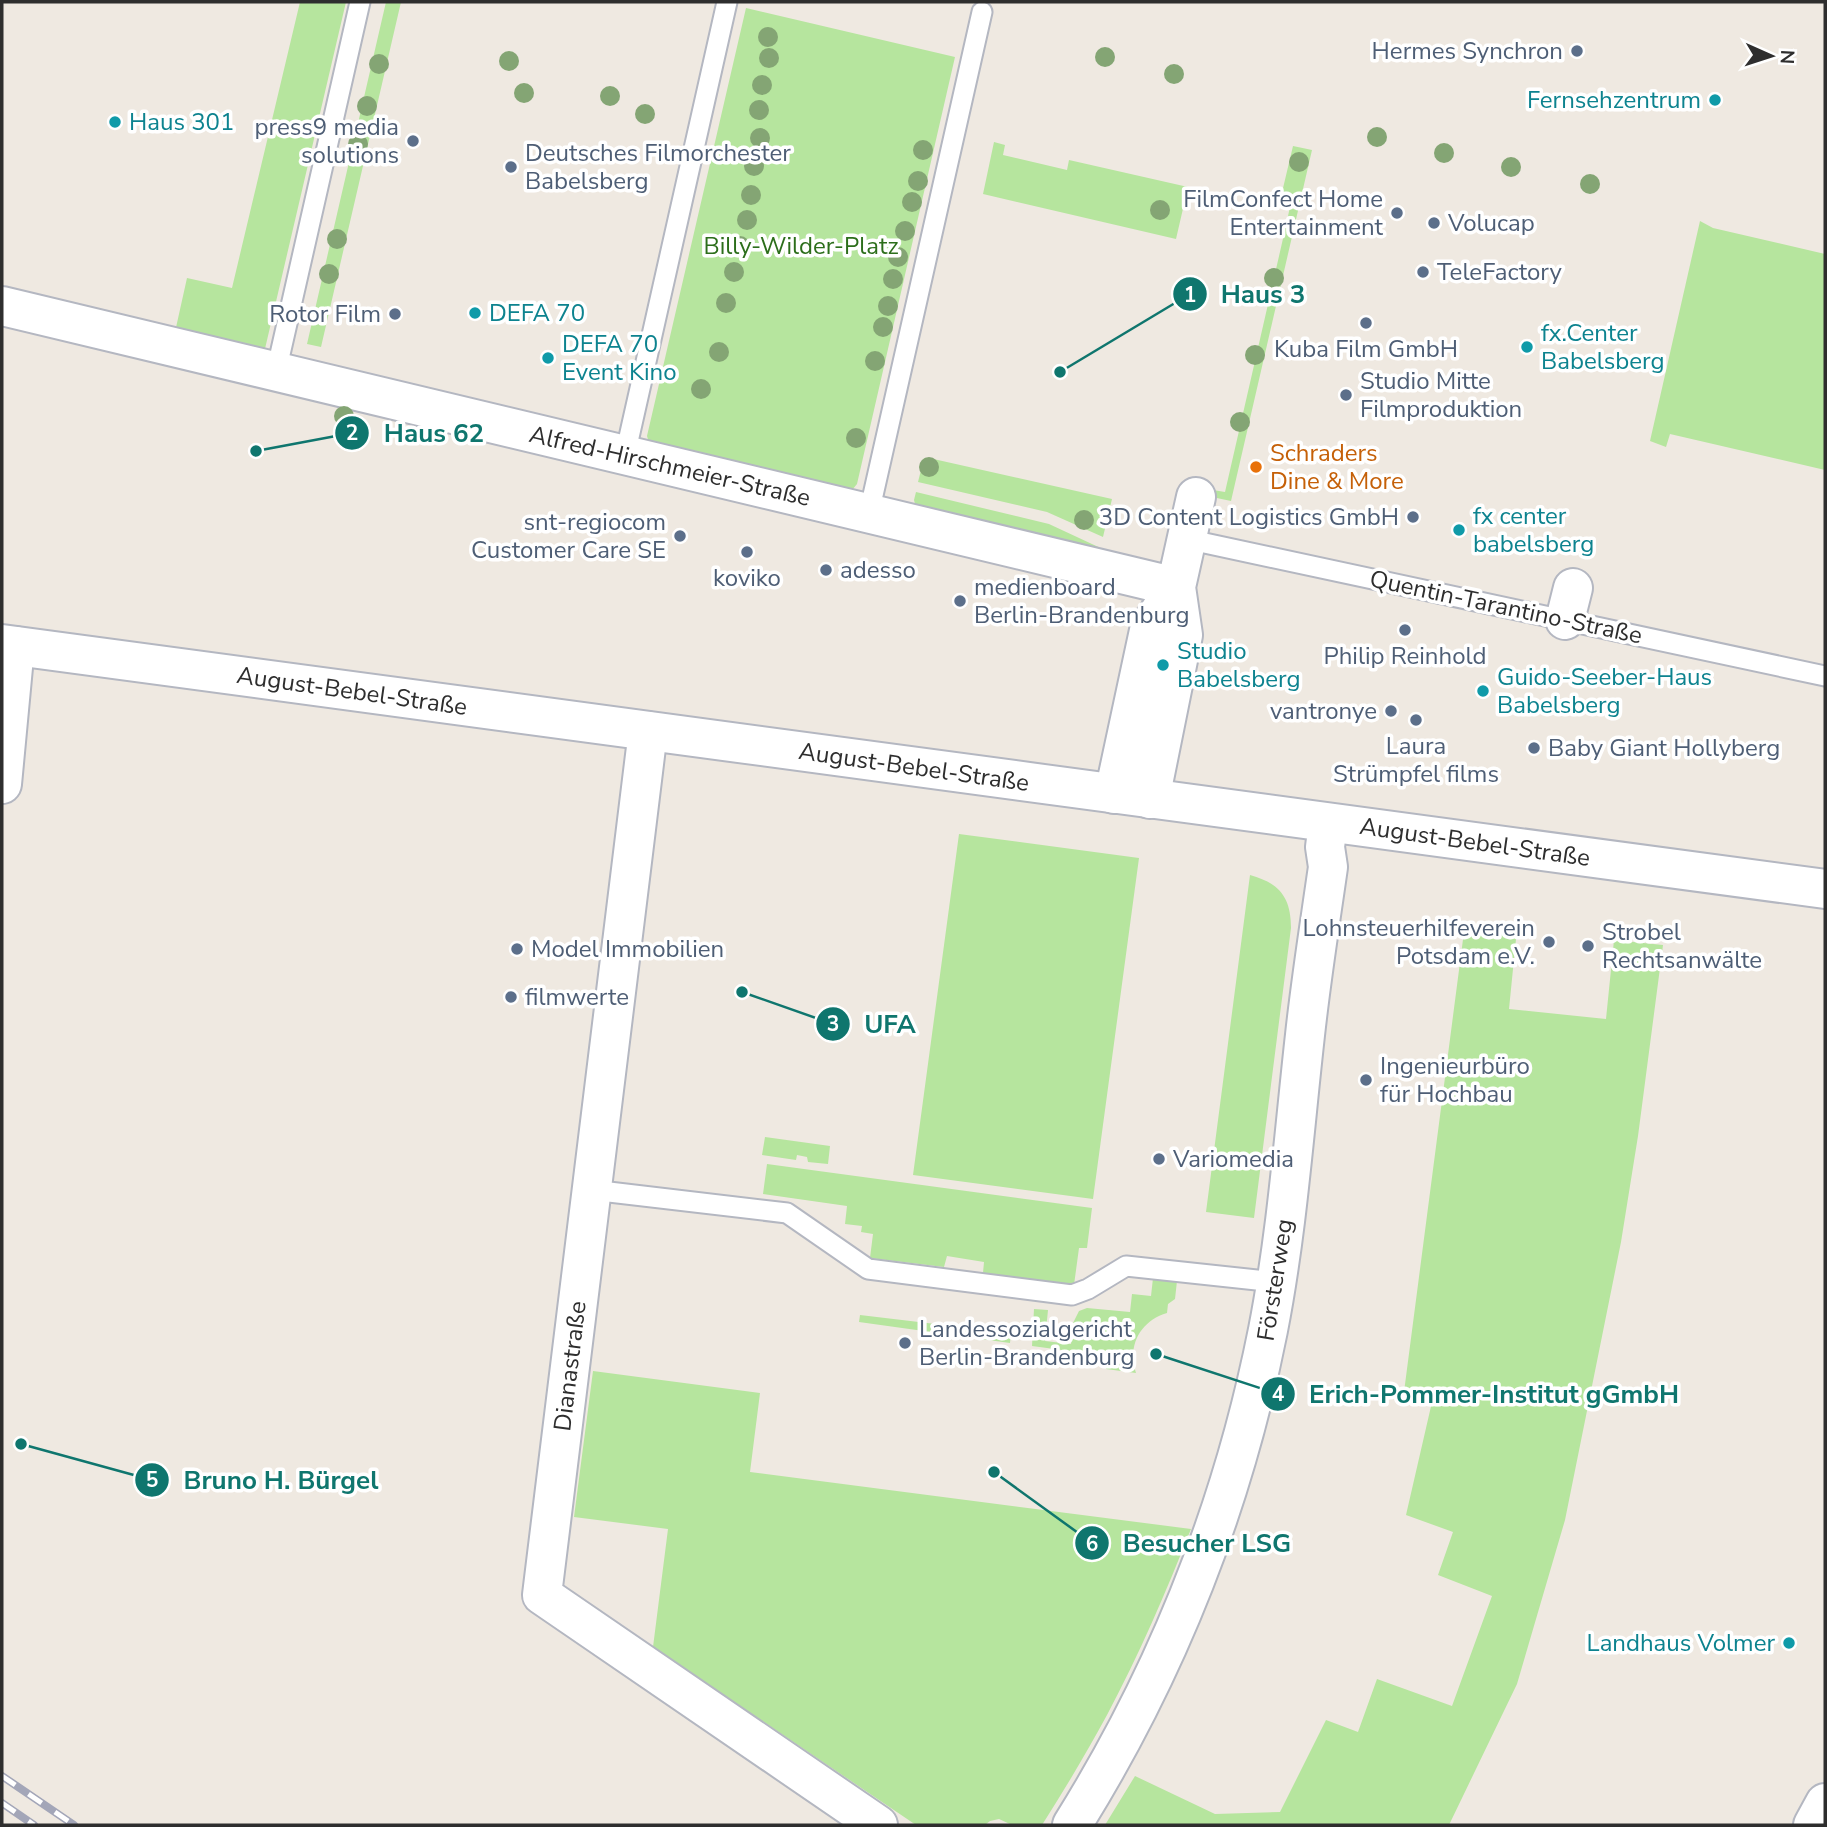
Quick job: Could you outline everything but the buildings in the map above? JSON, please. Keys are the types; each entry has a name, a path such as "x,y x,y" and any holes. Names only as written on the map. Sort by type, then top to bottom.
{"street":[{"name":"Alfred-Hirschmeier-Straße","path":"2,306 1175,587"},
{"path":"1132,796 1182,635 1175,587 1196,497"},
{"path":"2,784 9,645"},
{"name":"August-Bebel-Straße","path":"9,645 1825,889"},
{"name":"Dianastraße","path":"648,731 542,1595 878,1825"},
{"name":"Försterweg","path":"1072,1825 1114,1754 1178,1623 1211,1541 1251,1407 1276,1282 1328,867 1325,846 1328,823"},
{"path":"1813,1825 1825,1803"}],"lane":[{"path":"276,372 360,2"},
{"path":"625,455 727,2"},
{"path":"869,513 982,12"},
{"name":"Quentin-Tarantino-Straße","path":"1186,539 1569,604 1825,676"},
{"path":"592,1190 787,1213 868,1269 882,1271 1072,1295 1088,1289 1126,1266 1276,1282"}],"green space":[{"path":"300,2 346,2 264,353 175,332 187,278 232,288"},
{"path":"386,2 401,2 321,347 307,344"},
{"name":"Billy-Wilder-Platz","path":"746,8 955,57 857,484 852,490 649,443 647,436"},
{"path":"994,142 1005,145 1003,155 1067,170 1069,160 1188,187 1176,239 983,194"},
{"path":"1293,146 1312,150 1231,501 1212,497 1213,490 1225,492 1290,207 1279,205"},
{"path":"1700,221 1713,228 1825,254 1825,470 1670,434 1666,447 1650,441"},
{"path":"924,458 1112,499 1103,537 1047,512 918,482"},
{"path":"916,492 1049,524 1107,551 916,508"},
{"path":"959,834 1139,858 1093,1199 913,1175"},
{"path":"1250,875 1269,882 1281,893 1289,908 1291,928 1254,1218 1206,1212"},
{"path":"1465,924 1517,929 1509,1009 1606,1019 1614,940 1663,945 1621,1242 1565,1520 1517,1684 1449,1825 1105,1825 1135,1776 1215,1814 1280,1812 1326,1720 1358,1732 1377,1679 1452,1706 1492,1596 1438,1575 1453,1532 1406,1515 1432,1402 1404,1392"},
{"path":"765,1137 830,1146 828,1164 808,1162 807,1157 797,1155 796,1160 762,1155"},
{"path":"767,1164 1092,1208 1087,1248 1079,1248 1074,1285 983,1273 984,1262 947,1256 944,1267 870,1258 873,1234 861,1232 862,1226 845,1224 847,1206 763,1194"},
{"path":"1153,1278 1177,1281 1175,1299 1168,1304 1167,1313 1150,1322 1138,1336 1133,1353 1136,1373 1106,1369 1107,1356 1032,1346 1034,1309 1048,1310 1045,1341 1071,1344 1073,1323 1079,1311 1087,1308 1130,1312 1132,1294 1151,1296"},
{"path":"860,1315 1011,1333 1010,1343 859,1322"},
{"path":"593,1371 760,1393 750,1472 1191,1529 1152,1623 1119,1692 1084,1757 1042,1825 1012,1825 999,1819 985,1825 916,1825 653,1647 668,1529 574,1517"}],"railway":[{"path":"2,1776 74,1825"},
{"path":"2,1803 34,1825"}],"place":[{"name":"Hermes Synchron","path":"1577,51"},
{"name":"Fernsehzentrum","path":"1715,100"},
{"name":"Haus 301","path":"115,122"},
{"name":"press9 media solutions","path":"413,141"},
{"name":"Deutsches Filmorchester Babelsberg","path":"511,167"},
{"name":"FilmConfect Home Entertainment","path":"1397,213"},
{"name":"Volucap","path":"1434,223"},
{"name":"TeleFactory","path":"1423,272"},
{"name":"DEFA 70","path":"475,313"},
{"name":"Rotor Film","path":"395,314"},
{"name":"Kuba Film GmbH","path":"1366,323"},
{"name":"fx.Center Babelsberg","path":"1527,347"},
{"name":"DEFA 70 Event Kino","path":"548,358"},
{"name":"Haus 3","path":"1060,372"},
{"name":"Studio Mitte Filmproduktion","path":"1346,395"},
{"name":"Haus 62","path":"256,451"},
{"name":"Schraders Dine & More","path":"1256,467"},
{"name":"3D Content Logistics GmbH","path":"1413,517"},
{"name":"fx center babelsberg","path":"1459,530"},
{"name":"snt-regiocom Customer Care SE","path":"680,536"},
{"name":"koviko","path":"747,552"},
{"name":"adesso","path":"826,570"},
{"name":"medienboard Berlin-Brandenburg","path":"960,601"},
{"name":"Philip Reinhold","path":"1405,630"},
{"name":"Studio Babelsberg","path":"1163,665"},
{"name":"Guido-Seeber-Haus Babelsberg","path":"1483,691"},
{"name":"vantronye","path":"1391,711"},
{"name":"Laura Strümpfel films","path":"1416,720"},
{"name":"Baby Giant Hollyberg","path":"1534,748"},
{"name":"Lohnsteuerhilfeverein Potsdam e.V.","path":"1549,942"},
{"name":"Strobel Rechtsanwälte","path":"1588,946"},
{"name":"Model Immobilien","path":"517,949"},
{"name":"UFA","path":"742,992"},
{"name":"filmwerte","path":"511,997"},
{"name":"Ingenieurbüro für Hochbau","path":"1366,1080"},
{"name":"Variomedia","path":"1159,1159"},
{"name":"Landessozialgericht Berlin-Brandenburg","path":"905,1343"},
{"name":"Erich-Pommer-Institut gGmbH","path":"1156,1354"},
{"name":"Bruno H. Bürgel","path":"21,1444"},
{"name":"Besucher LSG","path":"994,1472"},
{"name":"Landhaus Volmer","path":"1789,1643"}]}
